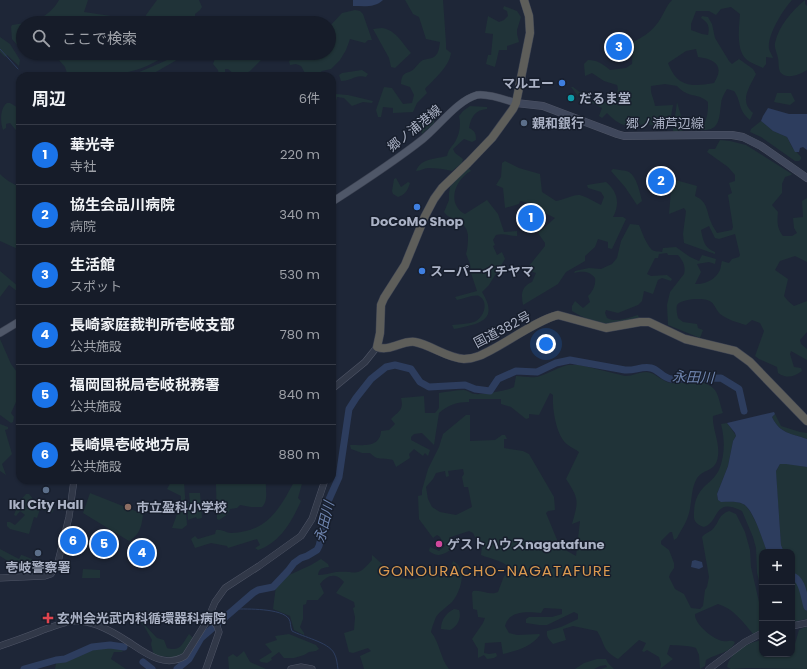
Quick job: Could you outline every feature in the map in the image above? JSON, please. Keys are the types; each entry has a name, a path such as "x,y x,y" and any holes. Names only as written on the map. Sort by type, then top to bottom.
{"highway":[{"path":"377,347 380,333 381,305 405,265 425,216 434,199 442,188 492,138 516,103 530,33 529,16 524,0"},
{"name":"国道382号","path":"377,347 381,349 415,342 464,359 480,356 558,315 606,328 640,322 649,322 685,339 735,351 750,362 807,421"}],"main road":[{"name":"郷ノ浦港線","path":"336,199 413,146 469,98 485,95 516,103"},
{"name":"郷ノ浦芦辺線","path":"516,103 543,106 624,136 732,135 743,137 761,146 807,178"},
{"path":"0,333 16,323"}],"street":[{"path":"336,386 365,362 377,347"},
{"path":"0,578 45,576 54,572 58,566 73,484"},
{"path":"206,669 219,632 214,622 215,602 225,588 301,536 312,520 324,484"},
{"path":"0,646 57,625 79,621 98,626 113,633 155,661 164,664 181,660 214,622"},
{"path":"795,625 807,623"},
{"path":"709,669 745,642 759,635"},
{"path":"291,669 301,667 312,669"}],"green space":[{"path":"59,0 88,0 84,12 111,16 43,16 50,12"},
{"path":"157,0 199,0 202,7 195,14 195,16 146,15"},
{"path":"405,0 443,0 446,49 451,53 450,58 441,72 425,89 427,93 417,103 413,112 393,113 393,108 383,107 381,117 378,117 376,110 384,87 392,88 403,104 412,103 414,95 410,87 401,84 402,77 414,69 422,61 434,57 439,49 440,42 426,39 419,17 413,14"},
{"path":"672,0 792,0 780,16 770,37 769,49 773,58 766,57 766,64 763,68 752,63 743,55 739,44 740,14 731,7 721,9 716,15 709,11 696,11 691,24 691,30 708,35 708,25 701,18 702,16 708,17 712,24 715,38 729,61 732,64 739,59 753,69 756,74 748,89 746,99 749,108 753,113 750,120 741,109 734,91 727,89 722,100 720,115 717,123 712,128 701,130 701,127 707,117 708,102 700,97 685,93 677,86 665,84 651,86 651,89 655,106 673,105 669,127 667,130 646,124 626,126 616,121 607,113 602,118 599,116 602,108 578,96 571,87 593,102 596,98 610,104 617,93 617,85 604,81 592,73 585,76 584,64 588,60 594,61 602,64 610,70 626,68 632,64 633,42 646,35 654,28","holes":["696,49 698,57 704,58 716,64 719,72 714,83 698,85 686,84 676,77 668,63 686,51"]},
{"path":"805,0 805,4 807,6 807,70 798,75 787,76 779,70 775,43 783,24 795,9"},
{"path":"504,6 517,11 521,17 517,30 519,42 507,46 507,50 499,50 495,67 486,64 488,55 491,55 493,34 485,33 488,16 499,22 508,16 507,11 503,9"},
{"path":"355,10 360,11 363,14 372,40 368,40 365,43 350,39 340,60 331,69 321,72 304,72 301,66 296,64 290,65 289,61 290,60 336,60 336,19 342,13"},
{"path":"16,24 16,44 12,39 12,25"},
{"path":"382,28 395,34 411,53 395,68 391,67 389,58 373,29"},
{"path":"0,37 10,44 16,54 16,60 20,60 19,66 7,55 5,57 0,52"},
{"path":"59,60 158,60 145,67 129,72 67,72 65,67"},
{"path":"176,60 156,72 139,72 165,61"},
{"path":"214,60 261,60 248,72 232,72 228,69 225,69 225,72 218,72 213,64"},
{"path":"362,70 368,74 366,77 359,76 341,81 339,75 342,73"},
{"path":"777,93 791,93 795,101 790,105 774,102"},
{"path":"336,94 348,95 373,101 372,103 363,102 352,106 344,98 337,97 336,101"},
{"path":"677,102 683,123 689,129 676,132 673,131"},
{"path":"10,103 16,107 16,130 10,123 6,124 6,128 3,130 1,115 5,105"},
{"path":"470,106 487,107 487,109 479,111 474,115 471,121 469,128 475,132 476,140 472,142 464,139 453,149 455,153 463,159 462,163 452,171 425,168 416,171 425,161 447,156 449,150 457,139 460,126 459,116"},
{"path":"433,113 434,123 422,134 416,117 422,114"},
{"path":"761,121 773,131 787,137 792,147 801,157 799,161 795,161 761,137 750,132 751,129"},
{"path":"720,140 746,145 792,174 785,177 782,184 782,193 772,205 778,212 778,225 783,236 792,236 797,233 794,228 793,218 803,217 802,201 807,198 807,262 795,256 780,261 775,270 788,279 784,296 788,301 794,306 807,301 807,332 800,340 801,344 807,349 807,360 791,351 790,354 794,367 801,368 802,371 793,376 787,377 781,375 778,373 777,367 755,356 764,331 760,323 752,320 746,325 729,319 720,314 710,301 696,299 683,301 677,305 678,318 683,322 697,324 698,328 703,330 700,338 668,325 667,305 670,292 685,271 684,264 678,255 668,255 667,253 659,254 658,258 655,258 647,274 651,276 667,275 672,279 671,281 662,278 658,280 653,294 644,291 642,301 638,305 618,313 606,310 605,313 607,318 615,320 622,320 638,315 639,318 614,324 606,324 591,320 572,311 572,306 575,301 583,308 590,302 588,296 595,285 595,278 590,274 583,272 574,273 575,271 589,268 601,269 612,264 617,258 621,241 630,224 639,225 646,241 653,251 662,252 663,248 676,247 690,257 699,261 702,255 716,259 715,264 709,262 697,264 701,272 695,284 703,284 713,279 720,270 722,261 729,263 732,259 739,257 740,255 735,234 719,239 715,238 709,226 701,230 706,246 715,252 715,254 684,243 683,234 686,211 684,208 669,214 672,179 697,186 695,196 702,201 706,207 711,223 717,233 732,230 733,227 728,195 732,193 729,183 735,181 735,175 728,167 707,152 709,149 715,149"},
{"path":"505,161 519,168 540,174 542,192 556,201 575,195 580,195 601,205 604,197 601,192 588,188 587,185 606,182 613,190 617,198 617,207 613,217 623,217 626,219 612,249 608,248 608,242 598,239 595,247 585,256 585,261 566,272 558,284 523,305 523,291 528,284 532,282 536,273 530,271 529,266 545,246 545,243 538,233 555,218 535,208 531,208 530,203 520,201 519,204 505,208 503,188 496,185 501,177 502,163"},
{"path":"468,167 471,171 465,175 457,185 455,192 454,198 459,210 465,214 487,200 498,214 504,232 517,231 517,236 499,234 496,235 493,240 495,245 493,246 497,255 502,252 505,259 489,285 482,292 489,309 484,320 454,329 452,325 471,323 480,318 485,306 484,302 479,296 471,296 457,300 455,297 477,291 466,254 468,247 467,230 465,226 444,212 449,200 450,187"},
{"path":"613,169 632,174 638,185 642,201 637,205 625,187 611,171"},
{"path":"0,174 9,182 16,184 16,248 0,241"},
{"path":"396,178 401,187 408,182 410,183 406,192 398,197 393,194 392,191 394,179"},
{"path":"0,271 16,284 16,290 9,285 0,297"},
{"path":"0,339 11,364 16,371 16,402 11,413 14,417 13,422 11,423 0,415"},
{"path":"580,365 625,376 649,372 671,383 698,382 708,385 715,390 723,413 713,416 718,446 717,461 712,468 699,476 696,480 688,516 677,538 674,540 672,532 670,532 661,541 661,544 669,550 674,563 674,568 669,577 675,589 684,594 691,608 700,609 703,606 705,590 709,577 702,537 713,529 721,516 725,513 729,511 736,514 745,532 750,550 751,567 759,602 759,631 753,634 729,609 718,604 695,614 696,618 701,627 710,635 719,640 735,642 733,646 730,649 706,660 705,666 700,669 699,655 696,648 670,645 667,654 673,659 660,669 661,664 659,657 647,650 644,652 642,651 646,643 639,640 618,659 606,649 597,631 573,626 563,629 566,640 553,644 547,636 547,631 561,627 578,619 578,614 574,612 547,625 526,623 526,619 529,617 552,617 562,614 562,609 544,608 541,613 525,612 510,617 505,626 509,633 517,635 539,634 540,635 532,643 518,650 503,654 501,642 485,643 484,653 496,653 497,656 487,659 484,655 478,658 478,649 472,639 485,618 478,617 477,610 473,609 472,593 473,591 492,593 498,592 504,576 508,574 509,567 499,561 481,555 483,542 476,539 473,533 469,531 451,537 454,548 445,553 436,555 429,551 430,547 439,551 445,546 440,537 437,535 433,538 419,519 418,496 422,495 428,469 439,447 443,434 466,415 470,415 470,441 495,440 502,435 505,435 507,439 504,439 504,448 523,451 529,454 554,497 555,510 548,511 546,513 560,547 576,556 580,521 572,524 576,511 576,497 566,479 579,452 568,445 560,436 554,414 553,395 550,393 539,415 529,414 529,418 526,419 511,407 501,404 501,399 469,399 469,402 457,403 449,406 439,413 434,445 422,433 414,434 411,437 411,440 430,450 428,456 425,453 423,456 414,449 409,454 410,458 396,467 393,460 378,458 370,453 362,453 351,449 350,445 365,445 374,443 378,440 381,431 389,430 395,424 391,419 401,408 401,398 424,396 425,413 435,413 439,408 439,393 464,390 478,394 501,391 514,387 516,376 537,377 564,366","holes":["463,469 464,474 462,477 464,487 468,487 472,507 456,515 440,512 432,507 428,499 426,487 436,473 445,471 446,477 449,476 448,471"]},
{"path":"775,414 781,426 807,433 807,439 782,430 775,423 772,417"},
{"path":"727,423 736,436 733,441 728,466 717,494 718,500 743,504 751,512 766,549 759,549 759,581 757,573 756,548 742,511 726,506 721,508 713,520 704,527 697,524 694,519 694,507 697,497 703,488 716,475 721,464 724,447 721,424"},
{"path":"0,424 8,427 8,429 5,430 12,454 2,464 6,475 0,471"},
{"path":"786,463 807,467 807,619 795,621 795,549 783,549 781,545 776,476 776,471 780,464"},
{"path":"170,484 184,484 187,525 182,529 172,528 181,503 181,496 167,489"},
{"path":"216,484 266,484 266,498 262,507 240,505 237,508 230,509 221,519 217,519"},
{"path":"293,484 302,484 298,498 301,501 294,516 279,537 266,547 258,550 255,548 260,545 257,539 228,548 227,546 211,543 195,548 191,539 195,536 198,539 215,534 216,530 231,533 244,532 264,523 278,509"},
{"path":"90,493 143,514 141,526 133,539 129,541 83,513"},
{"path":"189,493 200,493 202,518 197,519 196,517 188,520 187,503 190,503"},
{"path":"26,494 29,494 34,500 54,509 52,513 40,509 37,518 34,517 29,534 10,529 7,526 7,522 15,525 25,515 20,511 16,516 14,515 19,502"},
{"path":"0,549 19,559 22,555 32,559 34,566 37,569 31,568 27,560 22,561 26,569 37,573 23,573 13,570 11,563 0,556"},
{"path":"372,555 391,572 402,578 408,579 414,579 421,576 431,569 434,574 443,577 449,575 453,561 458,565 462,575 462,580 458,592 452,602 436,617 431,632 449,669 364,669 360,656 371,651 368,648 353,653 349,652 344,633 354,630 355,617 353,608 355,607 354,602 336,593 344,582 338,577 332,576 326,578 320,584 324,593 318,600 307,600 306,604 303,605 303,619 300,627 304,635 294,630 290,616 273,609 276,586 287,576 321,559 328,564 329,567 321,569 318,575 336,572 359,572 363,570 372,560"},
{"path":"83,569 100,570 100,578 82,578"},
{"path":"454,609 459,610 460,613 457,624 450,630 441,629 444,617"},
{"path":"140,620 157,638 164,640 167,648 178,648 183,644 189,634 193,638 192,642 185,652 172,660 171,657 154,656 151,644 152,640 144,626 138,621"},
{"path":"807,627 807,669 731,669 727,667 731,657 740,649 759,641 759,657 795,657 795,644 799,630"},
{"path":"289,634 316,645 319,649 294,658 284,658 279,652 267,663 259,660 272,652 265,644 277,640 275,636"},
{"path":"101,647 115,647 123,651 114,652 111,659 126,669 55,669 56,663"},
{"path":"244,651 250,662 266,669 229,669 228,657 233,654 237,657"},
{"path":"597,659 606,659 614,669 601,669 607,667 606,665 594,669 575,669 584,663"}],"water":[{"path":"353,0 383,0 380,3 373,5 353,6"},
{"path":"768,108 789,114 807,114 807,150 803,147 800,148 799,152 795,152 787,137 773,131 761,121"},
{"path":"774,412 775,414 772,417 775,423 782,430 807,439 807,467 780,464 776,471 781,545 783,549 766,549 754,518 747,507 738,502 721,502 718,500 717,494 728,466 733,441 736,436 727,423"},
{"path":"695,560 702,562 703,567 699,569 691,567 692,561"}],"waterway":[{"path":"0,49 18,69"},
{"name":"永田川","path":"336,484 339,477 349,409 371,379 386,367 395,365 411,369 420,382 429,387 465,385 475,389 490,391 498,379 516,371 537,372 556,363 570,360 625,370 651,368 671,379 721,378 739,389 744,411"},
{"name":"永田川","path":"177,669 189,659 201,638 253,593 258,590 273,587 294,563 317,550 323,530 326,506 336,484"},
{"name":"永田川","path":"795,578 801,585 807,607"},
{"path":"235,609 264,610 285,615 290,620 292,631 321,643 331,649 336,657 338,669"},
{"name":"永田川","path":"24,669 65,659 92,647 110,645 124,647"},
{"name":"永田川","path":"143,662 152,669"}],"place":[{"name":"生活館","path":"619,47"},
{"name":"マルエー","path":"562,83"},
{"name":"だるま堂","path":"571,98"},
{"name":"親和銀行","path":"524,123"},
{"name":"協生会品川病院","path":"661,181"},
{"name":"DoCoMo Shop","path":"417,207"},
{"name":"華光寺","path":"531,218"},
{"name":"スーパーイチヤマ","path":"422,271"},
{"name":"IkI City Hall","path":"46,490"},
{"name":"市立盈科小学校","path":"128,507"},
{"name":"長崎県壱岐地方局","path":"73,541"},
{"name":"福岡国税局壱岐税務署","path":"104,544"},
{"name":"ゲストハウスnagatafune","path":"439,544"},
{"name":"壱岐警察署","path":"38,553"},
{"name":"長崎家庭裁判所壱岐支部","path":"142,553"},
{"name":"玄州会光武内科循環器科病院","path":"48,618"}],"district":[{"name":"GONOURACHO-NAGATAFURE","path":"495,571"}]}
